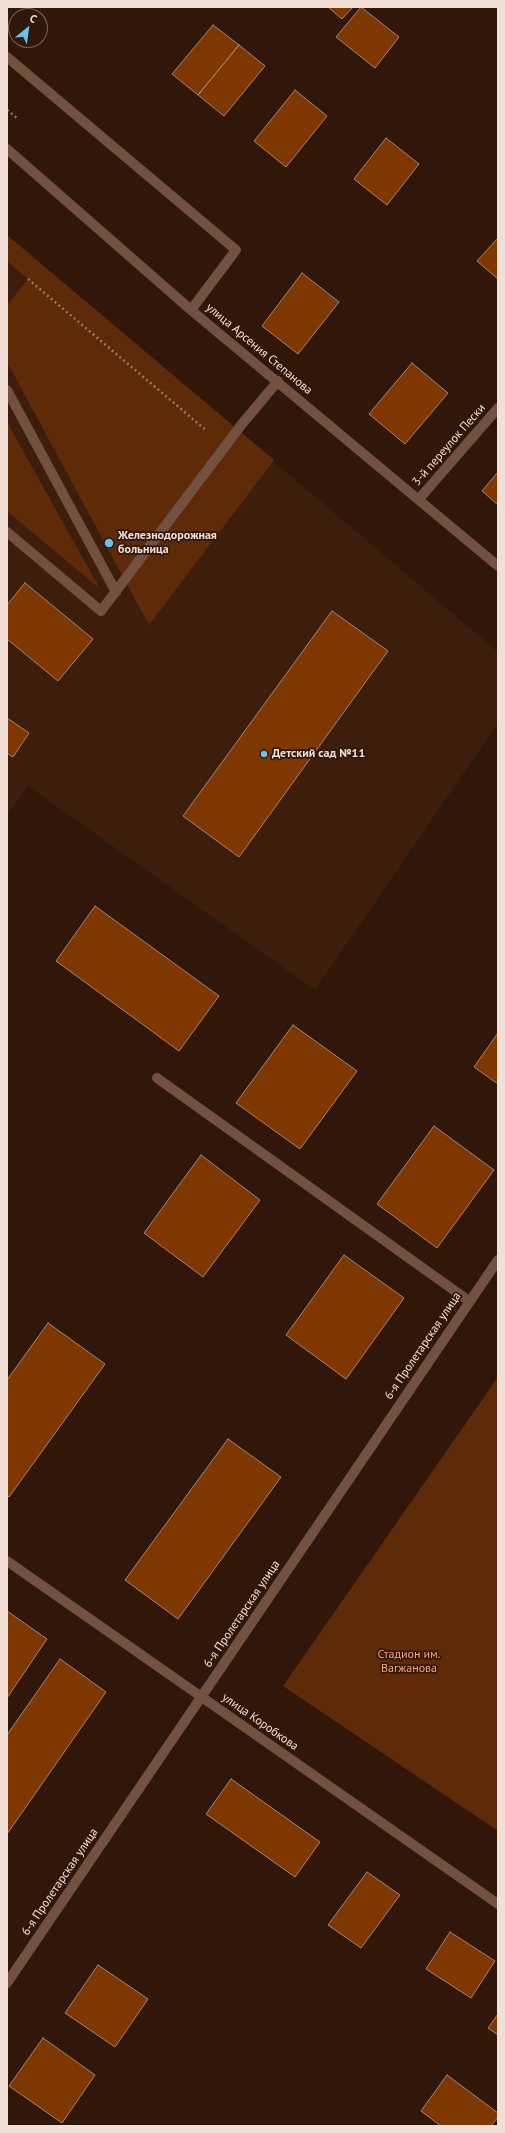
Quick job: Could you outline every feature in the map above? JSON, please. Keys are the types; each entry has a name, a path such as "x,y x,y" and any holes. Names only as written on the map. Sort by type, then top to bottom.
{"street":[{"path":"7,57 236,250 192,310"},
{"name":"улица Арсения Степанова","path":"7,149 192,310 498,566"},
{"path":"7,532 102,611 226,446 278,381"},
{"path":"7,390 116,592"},
{"name":"3-й переулок Пески","path":"419,499 498,408"},
{"path":"157,1078 469,1302"},
{"name":"6-я Пролетарская улица","path":"7,1983 498,1260"},
{"name":"улица Коробкова","path":"7,1561 498,1904"}],"path":[{"path":"7,110 17,118"},
{"path":"28,279 226,446"}],"shaded area":[{"name":"Детский сад №11","path":"7,235 498,652 498,723 315,990 28,786 7,815"}],"green space":[{"path":"7,235 274,460 149,625 7,362 7,305 28,279 7,261"},
{"path":"7,422 100,589 7,511"},
{"name":"Стадион им. Вагжанова","path":"498,1377 498,1831 283,1686"}],"building":[{"path":"328,7 353,7 342,19"},
{"path":"361,7 399,37 375,68 336,37"},
{"path":"213,25 239,45 198,95 172,74"},
{"path":"239,45 265,66 224,116 198,95"},
{"path":"295,90 327,116 286,167 254,141"},
{"path":"386,138 419,164 387,205 354,179"},
{"path":"498,238 498,279 477,261"},
{"path":"302,273 339,302 298,354 262,326"},
{"path":"412,363 448,393 405,444 369,414"},
{"path":"498,472 498,505 482,491"},
{"path":"25,583 93,639 58,681 7,639 7,605"},
{"path":"332,611 388,651 239,857 183,816"},
{"path":"7,718 29,733 13,757 7,753"},
{"path":"95,906 219,996 179,1051 56,961"},
{"path":"293,1025 357,1071 300,1149 236,1103"},
{"path":"498,1033 498,1084 474,1067"},
{"path":"434,1126 494,1170 437,1248 377,1204"},
{"path":"201,1155 260,1200 203,1277 144,1233"},
{"path":"344,1255 404,1298 346,1379 286,1335"},
{"path":"48,1323 105,1364 9,1497 7,1495 7,1380"},
{"path":"228,1439 281,1477 178,1619 125,1580"},
{"path":"7,1611 47,1639 7,1698"},
{"path":"60,1659 106,1692 7,1834 7,1735"},
{"path":"231,1779 320,1842 295,1877 206,1814"},
{"path":"367,1872 400,1895 361,1948 328,1925"},
{"path":"450,1932 495,1961 471,1998 426,1969"},
{"path":"98,1965 148,1999 115,2047 65,2013"},
{"path":"498,2014 498,2035 488,2028"},
{"path":"43,2038 95,2075 62,2123 9,2086"},
{"path":"447,2075 498,2113 498,2117 491,2126 441,2126 421,2111"}],"place":[{"name":"Железнодорожная больница","path":"109,543"},
{"name":"Детский сад №11","path":"264,754"}]}
